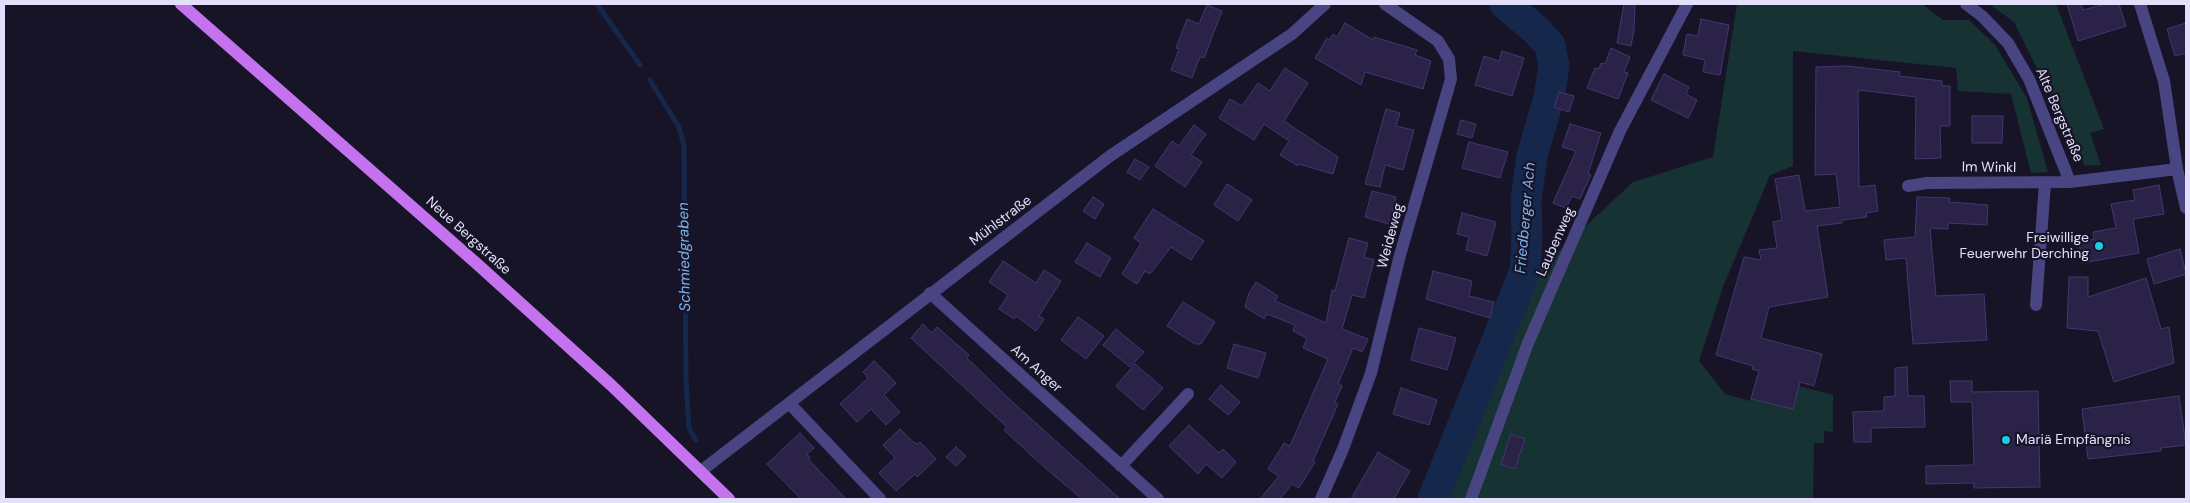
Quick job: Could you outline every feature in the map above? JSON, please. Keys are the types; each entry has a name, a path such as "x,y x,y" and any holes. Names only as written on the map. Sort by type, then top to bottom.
{"main road":[{"name":"Neue Bergstraße","path":"181,4 483,269 729,499"}],"street":[{"name":"Mühlstraße","path":"701,471 1110,156 1292,34 1325,4"},
{"name":"Weideweg","path":"1321,499 1353,424 1371,373 1400,255 1451,79 1449,59 1438,41 1385,4"},
{"name":"Laubenweg","path":"1470,499 1528,343 1620,131 1687,4"},
{"name":"Alte Bergstraße","path":"1966,4 1982,16 2008,43 2029,79 2070,182 2177,170"},
{"path":"2140,4 2164,81 2177,170 2186,208"},
{"name":"Im Winkl","path":"1908,186 1927,183 2070,182"},
{"path":"2036,304 2046,183"},
{"name":"Am Anger","path":"930,293 1158,499"},
{"path":"1121,466 1188,394"},
{"path":"789,403 880,499"}],"green space":[{"path":"1737,4 1922,4 1943,20 1969,20 1995,45 2027,98 2048,172 2031,173 2011,94 1958,91 1956,68 1793,51 1793,166 1770,175 1723,287 1699,361 1725,394 1750,401 1757,375 1833,395 1833,432 1824,431 1824,443 1814,443 1813,499 1438,499 1518,289 1633,182 1713,157"},
{"path":"1989,4 2056,4 2104,129 2090,133 2101,165 2085,166 2014,22"}],"building":[{"path":"1624,4 1635,4 1631,46 1617,43"},
{"path":"2067,4 2081,4 2083,10 2105,4 2119,4 2126,26 2078,41"},
{"path":"1207,5 1222,11 1204,58 1200,57 1192,78 1171,70 1179,49 1176,48 1187,19 1199,24"},
{"path":"1701,19 1729,25 1720,75 1703,72 1705,60 1683,55 1687,34 1698,36"},
{"path":"1345,23 1373,40 1374,37 1417,50 1415,55 1431,61 1423,89 1365,72 1361,85 1315,58 1327,38 1330,40 1333,34 1337,37"},
{"path":"2186,23 2186,53 2175,56 2167,29"},
{"path":"1611,48 1630,57 1624,72 1628,73 1618,99 1587,88 1595,68 1599,69 1601,63 1605,64"},
{"path":"1502,51 1524,58 1512,96 1475,85 1484,56 1499,61"},
{"path":"1847,66 1900,72 1899,76 1942,81 1942,86 1950,86 1950,126 1940,126 1941,158 1915,159 1916,97 1858,90 1859,187 1875,185 1878,211 1866,213 1867,217 1817,226 1828,297 1769,307 1761,338 1822,354 1814,386 1800,382 1793,409 1751,399 1759,371 1752,369 1753,366 1716,355 1744,257 1761,260 1759,250 1777,248 1773,222 1782,220 1775,179 1799,175 1805,211 1840,207 1836,174 1815,175 1816,67"},
{"path":"1285,68 1308,83 1284,121 1338,157 1333,174 1299,164 1298,166 1280,155 1289,141 1264,124 1254,140 1219,118 1230,99 1242,106 1258,83 1270,91"},
{"path":"1664,74 1689,87 1686,94 1697,100 1688,118 1651,100"},
{"path":"1559,92 1574,96 1569,112 1554,107"},
{"path":"1386,109 1400,113 1396,126 1414,130 1403,170 1385,165 1380,187 1365,184"},
{"path":"1972,116 2003,116 2002,143 1972,143"},
{"path":"1461,120 1476,124 1472,138 1457,134"},
{"path":"1570,124 1601,133 1588,174 1591,175 1580,199 1572,196 1566,208 1553,203 1576,151 1562,147"},
{"path":"1194,125 1206,134 1191,155 1202,162 1185,187 1155,166 1172,141 1179,146"},
{"path":"1469,142 1508,152 1500,178 1462,168"},
{"path":"1135,159 1149,167 1140,180 1127,172"},
{"path":"1227,184 1252,200 1238,221 1214,205"},
{"path":"2159,185 2164,214 2133,219 2139,253 2082,263 2079,242 2094,239 2093,232 2116,228 2111,204 2135,200 2133,190"},
{"path":"1372,191 1396,197 1389,224 1365,217"},
{"path":"1093,197 1104,204 1095,219 1083,211"},
{"path":"1917,197 1950,198 1949,202 1988,205 1987,225 1948,223 1948,229 1930,228 1936,296 1984,294 1987,340 1913,344 1906,258 1886,260 1884,240 1915,237"},
{"path":"1153,209 1204,241 1191,260 1171,247 1150,274 1145,271 1137,284 1122,274 1141,243 1134,238"},
{"path":"1462,213 1496,222 1487,256 1466,250 1469,237 1457,234"},
{"path":"1349,238 1368,243 1364,257 1374,260 1364,298 1352,295 1342,329 1368,339 1362,352 1353,348 1338,384 1342,386 1335,402 1338,404 1313,461 1315,462 1299,488 1292,484 1280,499 1260,499 1279,476 1268,469 1284,443 1290,446 1328,359 1303,348 1307,338 1293,331 1295,325 1267,314 1264,319 1245,307 1249,293 1256,282 1278,296 1275,301 1326,323 1332,290 1335,291"},
{"path":"1087,243 1111,258 1100,277 1075,262"},
{"path":"2180,249 2186,274 2154,284 2147,259"},
{"path":"1003,261 1036,283 1044,270 1061,281 1039,316 1044,319 1036,331 1016,316 1014,319 999,309 1008,295 989,282"},
{"path":"1433,271 1472,281 1469,296 1494,302 1490,318 1426,299"},
{"path":"2069,277 2088,277 2088,297 2146,278 2161,329 2169,327 2174,363 2114,382 2098,331 2067,328"},
{"path":"1183,302 1215,322 1201,344 1195,344 1167,326"},
{"path":"1078,317 1104,336 1086,359 1061,340"},
{"path":"923,324 932,333 937,327 969,355 967,358 1007,397 1120,499 1082,499 1044,467 1004,430 1007,427 911,338"},
{"path":"1419,328 1456,338 1447,370 1411,360"},
{"path":"1116,329 1144,352 1130,367 1103,345"},
{"path":"1234,344 1266,353 1258,378 1227,368"},
{"path":"874,361 896,383 884,395 900,412 886,425 871,409 857,422 840,404 868,378 863,372"},
{"path":"1135,364 1163,388 1143,410 1116,386"},
{"path":"1907,367 1908,396 1924,396 1925,427 1871,428 1871,442 1854,442 1853,412 1884,411 1884,397 1895,396 1895,368"},
{"name":"Mariä Empfängnis","path":"1950,381 1972,381 1972,392 2038,391 2040,487 1974,488 1974,483 1926,484 1926,466 1974,465 1972,402 1951,402"},
{"path":"1221,385 1240,402 1228,415 1209,399"},
{"path":"1401,388 1437,400 1429,425 1393,414"},
{"path":"2179,396 2186,445 2161,448 2161,451 2088,459 2082,409"},
{"path":"1189,425 1219,453 1223,449 1236,462 1222,478 1206,464 1198,474 1169,446"},
{"path":"900,429 912,441 917,444 920,442 936,459 917,477 915,474 896,491 879,473 895,458 883,445"},
{"path":"800,433 814,448 807,454 810,458 809,460 846,499 801,499 767,464"},
{"path":"1511,434 1525,439 1515,469 1501,464"},
{"path":"956,447 966,456 956,466 946,457"},
{"path":"1378,452 1410,471 1394,499 1351,499"}],"waterway":[{"name":"Schmiedgraben","path":"597,4 640,65"},
{"name":"Friedberger Ach","path":"1433,499 1525,271 1527,237 1526,200 1532,156 1549,98 1554,66 1550,45 1534,28 1505,4"},
{"name":"Schmiedgraben","path":"650,80 679,127 684,145 686,382 689,428 696,440"}],"place":[{"name":"Freiwillige Feuerwehr Derching","path":"2099,246"},
{"name":"Mariä Empfängnis","path":"2006,440"}]}
